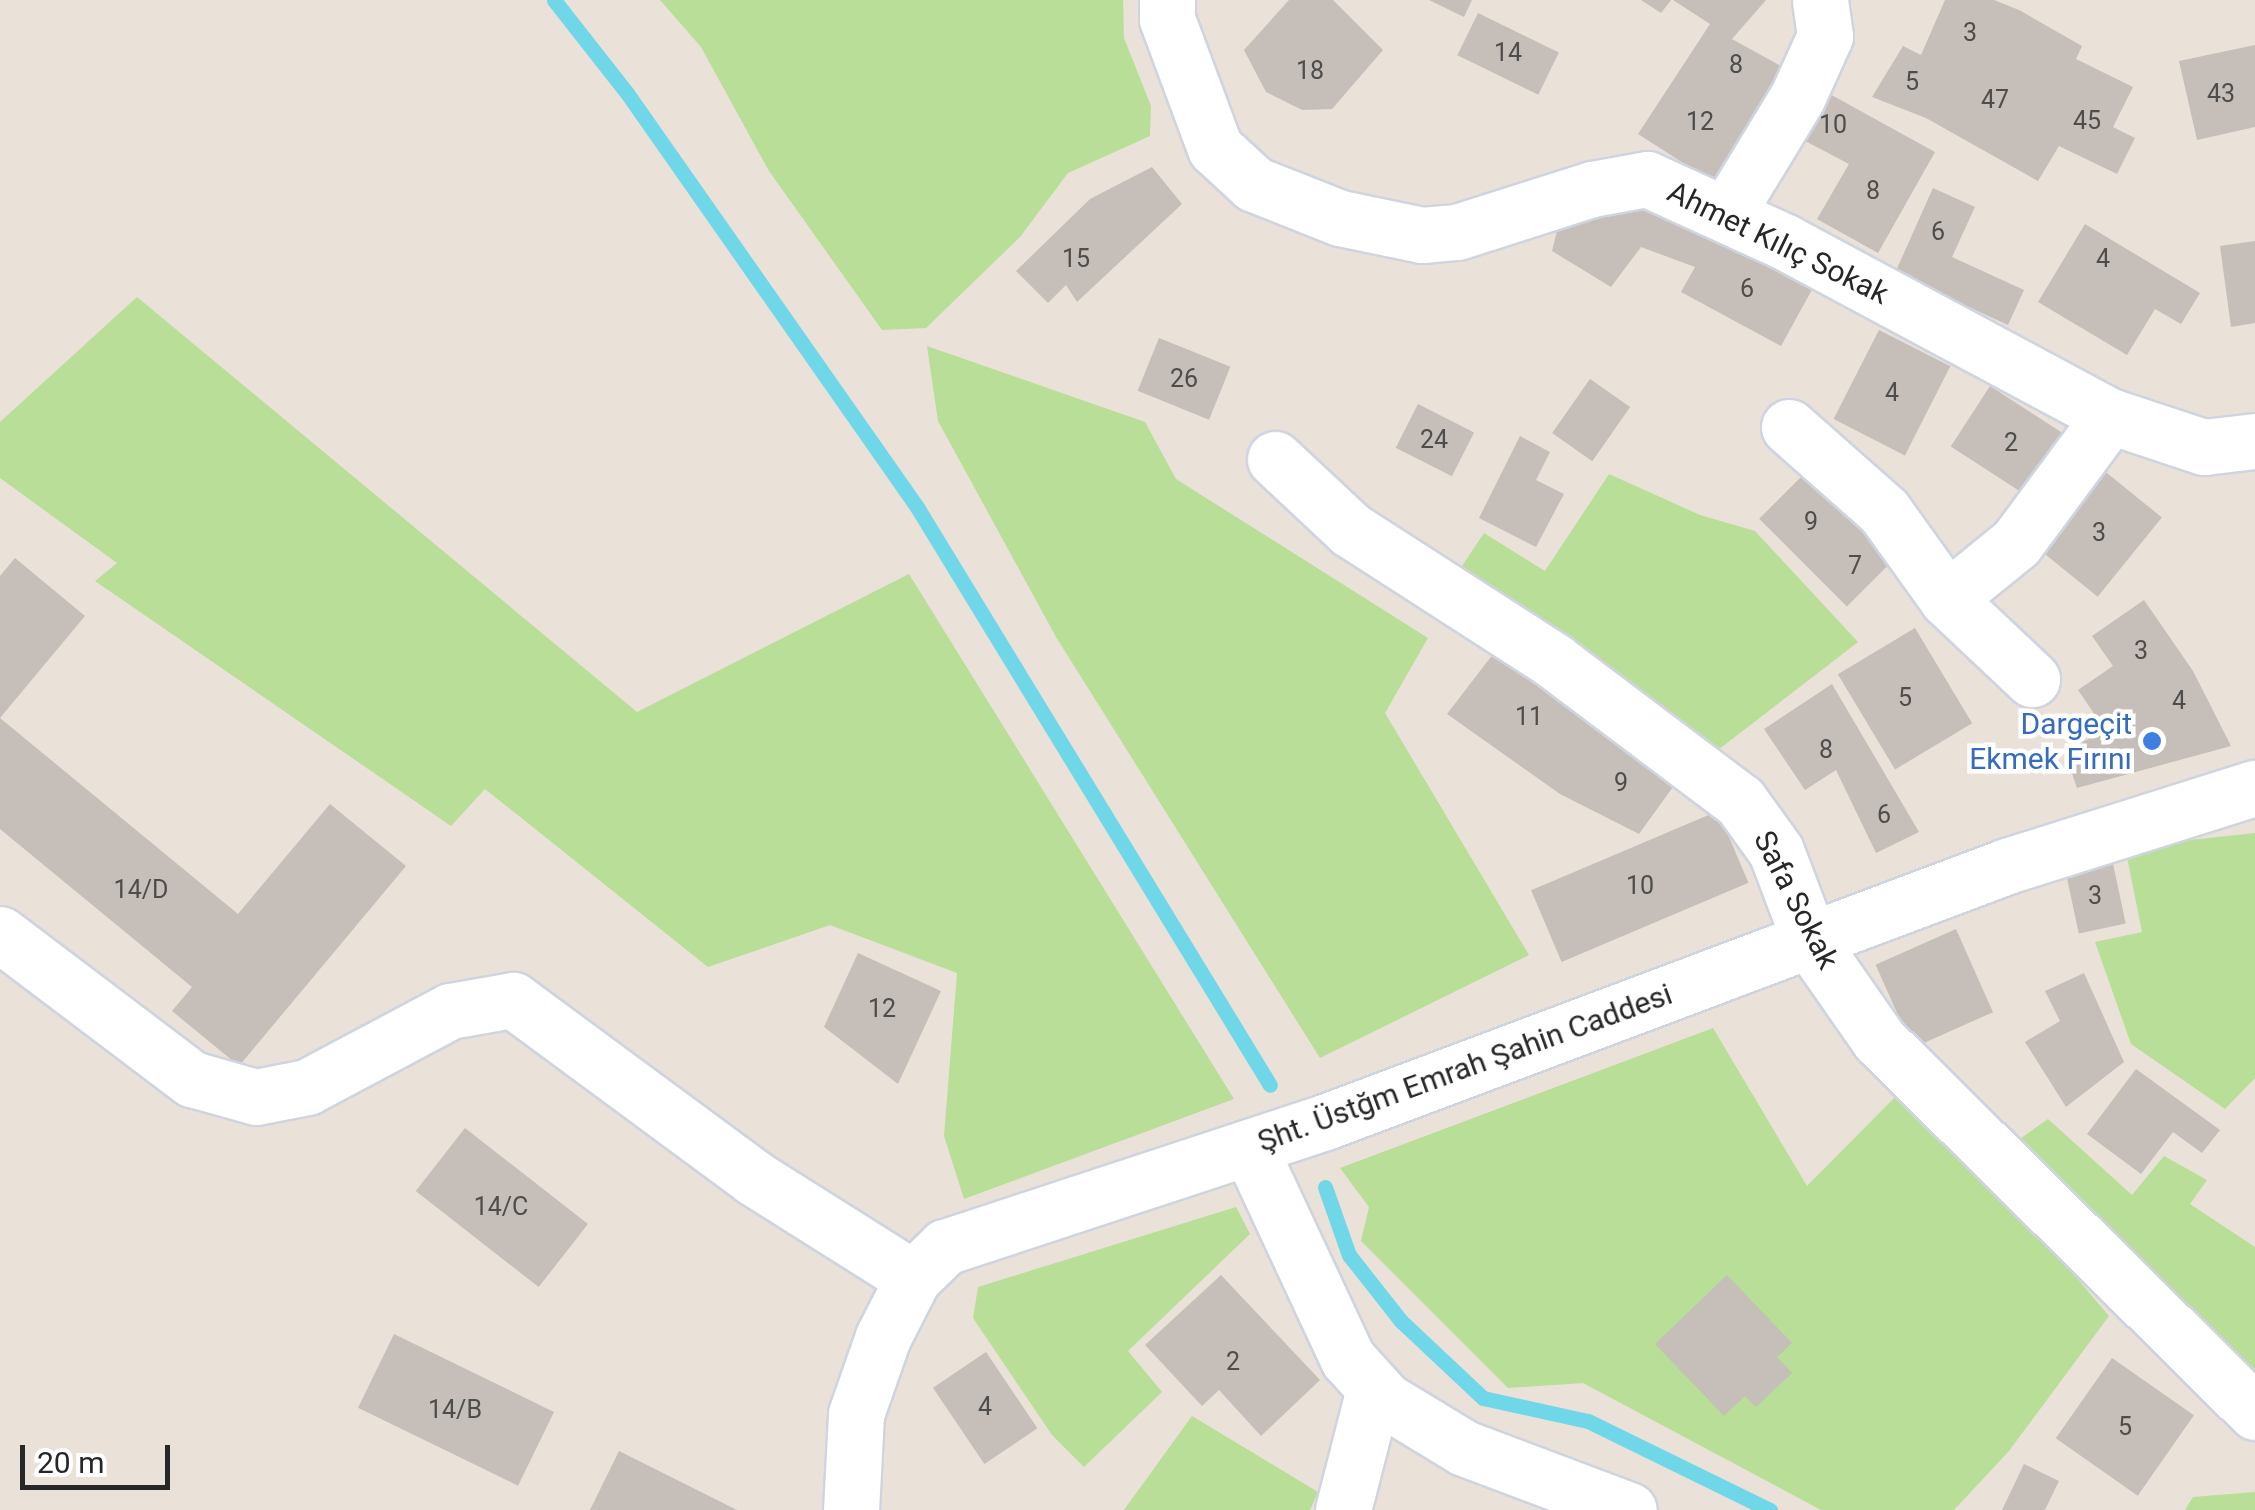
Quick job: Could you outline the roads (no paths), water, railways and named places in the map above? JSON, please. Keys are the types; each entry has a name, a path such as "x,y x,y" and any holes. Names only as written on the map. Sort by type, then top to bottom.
{"street":[{"name":"Ahmet Kılıç Sokak","path":"1167,0 1167,19 1215,148 1254,184 1340,218 1422,235 1457,232 1592,189 1647,179 1728,213 2110,416 2204,446 2255,442"},
{"path":"1728,213 1797,98 1824,36 1820,0"},
{"path":"1947,599 2016,543 2110,416"},
{"path":"1788,427 1884,511 1947,599 2032,679"},
{"name":"Safa Sokak","path":"1274,460 1351,530 1554,661 1740,801 1776,851 1810,941 1879,1040 2255,1412"},
{"name":"Şht. Üstğm Emrah Şahin Caddesi","path":"851,1510 856,1414 883,1337 914,1278 945,1247 1249,1147 2006,866 2255,788"},
{"path":"0,934 192,1079 256,1097 307,1088 450,1011 513,1000 754,1178 914,1278"},
{"path":"1249,1147 1348,1359 1374,1389 1464,1448 1629,1510"},
{"path":"1344,1510 1374,1389"}],"waterway":[{"path":"554,0 627,93 917,507 1270,1085"},
{"path":"1325,1187 1349,1255 1401,1321 1483,1398 1588,1421 1770,1510"}],"place":[{"name":"Dargeçit Ekmek Fırını","path":"2152,741"}]}
